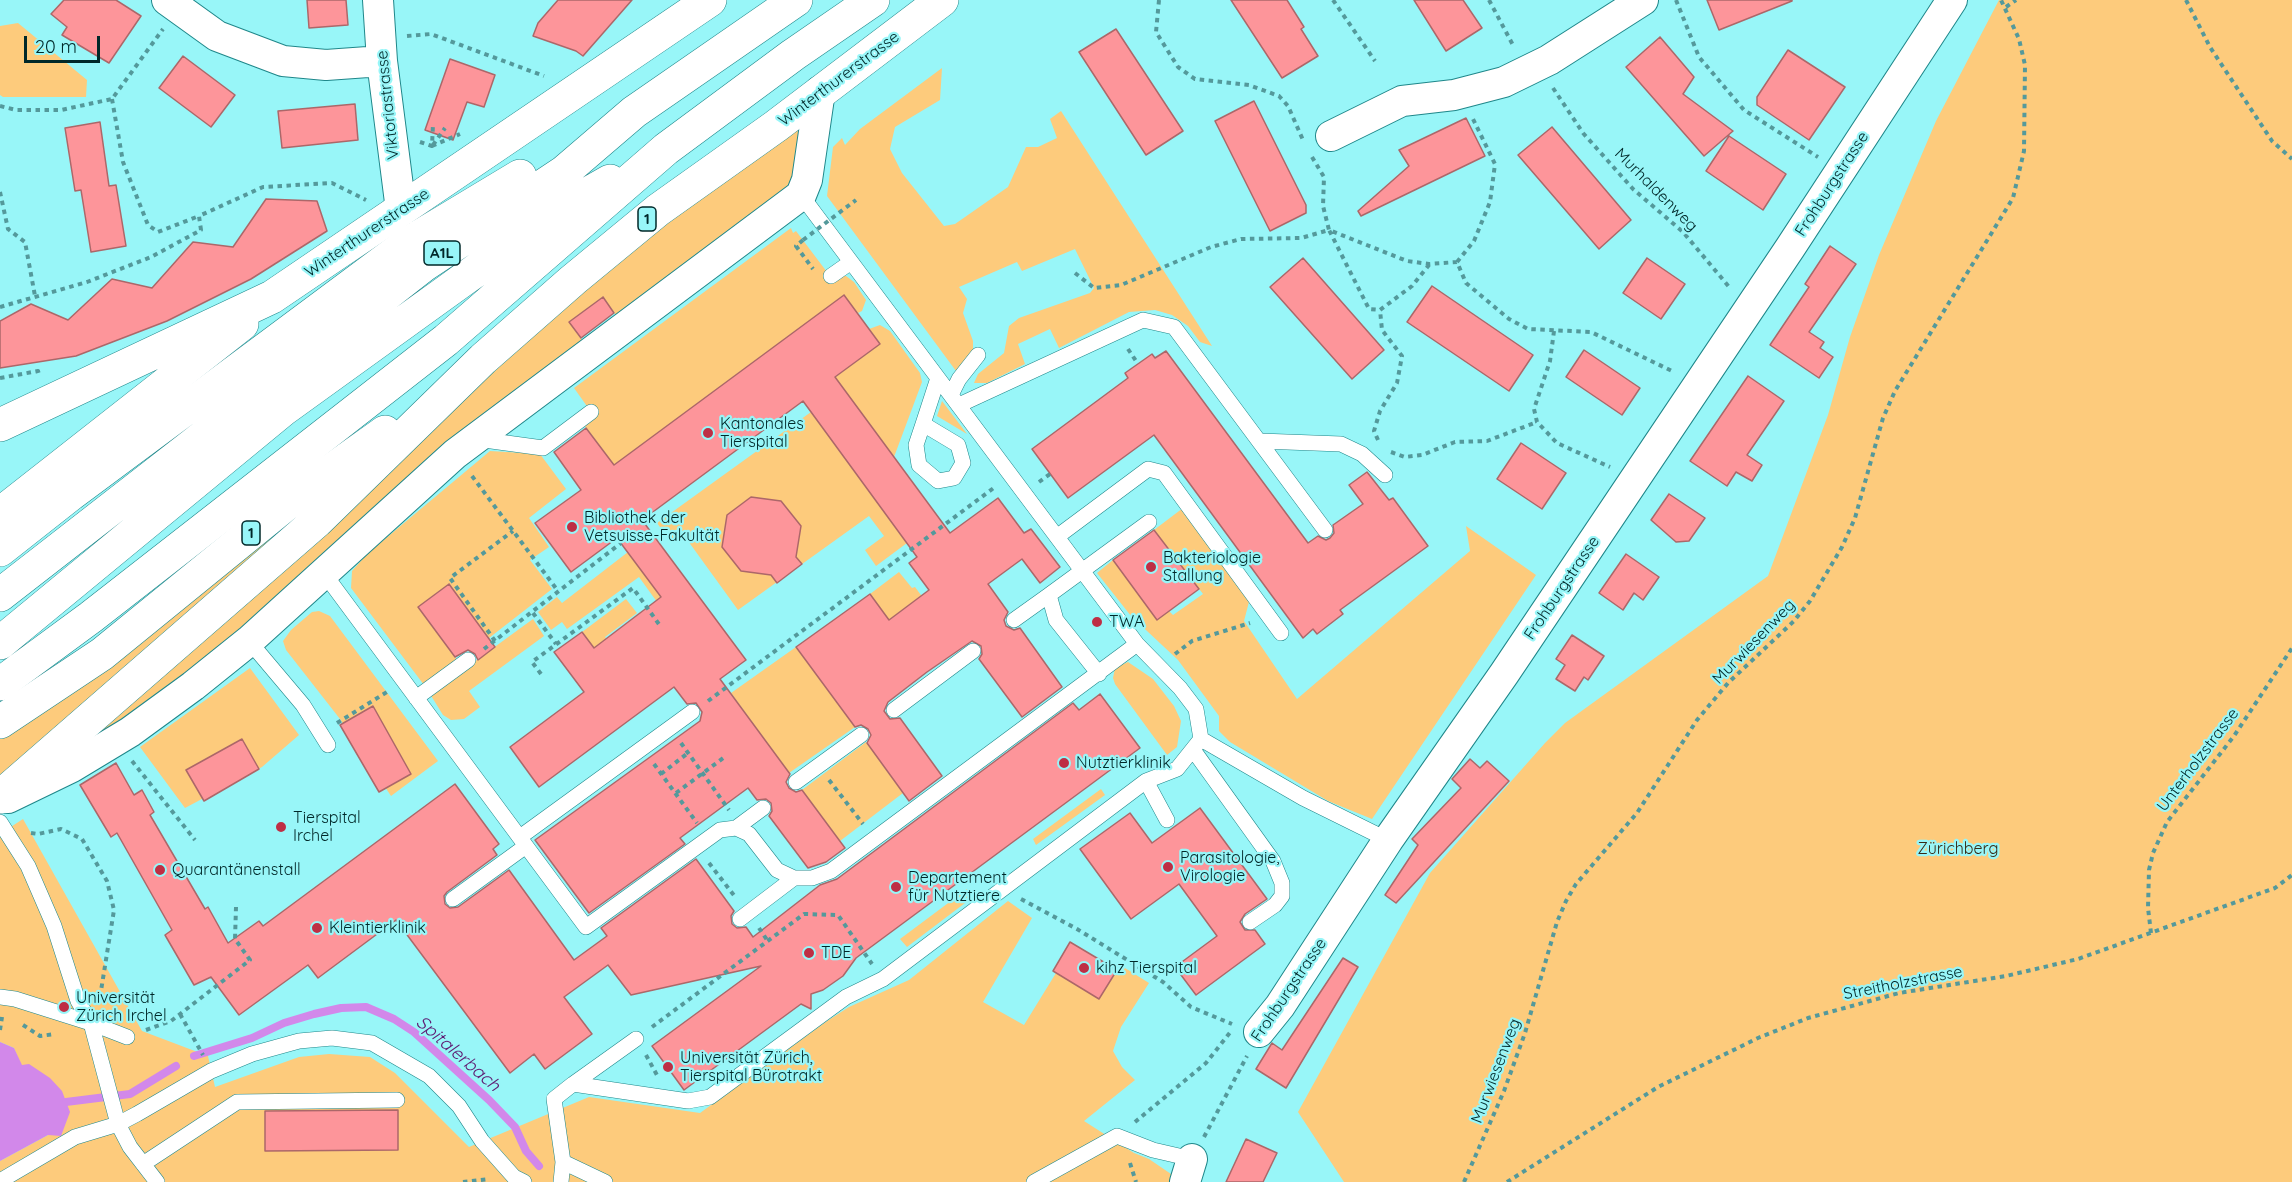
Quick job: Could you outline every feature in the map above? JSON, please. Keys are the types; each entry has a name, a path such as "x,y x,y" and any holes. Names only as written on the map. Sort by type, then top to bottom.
{"main road":[{"name":"Winterthurerstrasse","path":"0,425 272,297 710,0"},
{"name":"A1L","path":"0,596 424,265 564,172 634,112 796,0"},
{"name":"A1L","path":"0,643 285,409 561,209 666,149 793,55 873,0"},
{"name":"Winterthurerstrasse","path":"483,359 658,210 942,0"},
{"path":"0,550 71,494 407,244 545,160 634,112"},
{"path":"1,683 100,610 446,340 666,149"},
{"path":"0,514 218,344 272,297"},
{"path":"0,811 316,521 483,359"},
{"name":"1","path":"11,716 102,654 301,492 483,359"}],"street":[{"name":"Viktoriastrasse","path":"378,0 382,61 401,210"},
{"path":"1330,136 1402,101 1454,95 1504,82 1549,60 1643,0"},
{"name":"Frohburgstrasse","path":"1259,1032 1280,1006 1388,840 1503,675 1777,268 1952,0"},
{"path":"173,4 217,36 283,61 326,65 382,61"},
{"path":"0,811 130,732 249,641 464,446 801,195 809,169 820,91"}],"lane":[{"path":"801,195 1137,644 1161,667 1196,709 1197,745 1273,861 1282,883 1282,896 1275,905 1250,922"},
{"path":"831,276 851,262"},
{"path":"955,400 1143,320 1174,327 1325,530"},
{"path":"955,400 959,379 978,355"},
{"path":"923,424 938,378"},
{"path":"464,446 543,448 591,412"},
{"path":"1260,441 1341,444 1362,454 1385,476"},
{"path":"1058,536 1148,470 1164,473 1188,493 1281,633"},
{"path":"1014,620 1149,522"},
{"path":"323,572 586,927 702,842 720,830 736,828 763,808"},
{"path":"1049,595 1056,620 1099,674"},
{"path":"249,641 303,705 325,739"},
{"path":"736,828 749,834 777,870 794,878 812,878 831,871 1137,644"},
{"path":"894,710 974,651"},
{"path":"416,698 468,660"},
{"path":"453,899 642,749 693,712"},
{"path":"796,782 861,735"},
{"path":"1197,745 1388,840"},
{"path":"573,1084 699,1101 710,1097 846,997 883,979 1146,781 1177,769 1197,745"},
{"path":"1146,781 1167,820"},
{"path":"0,811 54,926 78,1001 93,1028 118,1124 157,1182"},
{"path":"744,916 794,878"},
{"path":"0,997 15,999 93,1028 127,1037"},
{"path":"0,1181 75,1137 118,1124 190,1081 252,1054 299,1041 332,1038 372,1043 429,1076 459,1106 482,1141 514,1177 524,1182"},
{"path":"561,1182 563,1162 554,1099 636,1039"},
{"path":"143,1164 237,1102 397,1100"},
{"path":"1034,1182 1117,1136 1154,1150 1189,1171"},
{"path":"563,1162 605,1182"}],"path":[{"path":"1159,0 1155,32 1178,67 1195,79 1249,85 1279,96 1288,106 1324,177 1323,206 1329,230 1369,309 1380,310 1412,286 1429,264"},
{"path":"1333,0 1375,61"},
{"path":"1489,0 1519,56"},
{"path":"1676,0 1700,57 1744,110 1823,161"},
{"name":"Murwiesenweg","path":"1464,1182 1508,1081 1525,1033 1557,922 1566,901 1576,884 1637,813 1697,720 1728,683 1794,621 1810,601 1842,547 1855,518 1883,418 1895,391 2013,198 2024,151 2027,98 2023,56 2006,7 2001,0"},
{"path":"2006,7 2016,0"},
{"path":"2186,0 2210,47 2272,141 2292,159"},
{"path":"173,4 111,99 123,162 148,225 158,232 263,187 332,183 369,203"},
{"path":"398,36 431,34 536,73"},
{"name":"Murhaldenweg","path":"1551,84 1583,133 1633,189 1683,232 1733,292"},
{"path":"0,106 16,110 61,110 111,99"},
{"path":"1075,273 1094,288 1120,285 1211,247 1241,239 1301,238 1329,230 1407,261 1429,264 1457,262 1474,241 1490,202 1495,164 1472,118"},
{"path":"432,146 433,124"},
{"path":"432,146 445,128"},
{"path":"410,140 432,146 459,133"},
{"path":"0,192 8,229 25,242 35,296"},
{"path":"803,240 856,200"},
{"path":"0,307 87,282 151,257 201,230 199,216"},
{"path":"1457,262 1466,283 1509,319 1528,329 1591,332 1677,374"},
{"path":"1380,310 1382,330 1402,356 1397,383 1380,411 1374,431 1382,448 1405,457 1422,455 1455,442 1487,441 1537,422"},
{"path":"1554,331 1550,361 1534,409 1537,422 1557,443 1613,469"},
{"path":"0,378 38,371 41,377"},
{"path":"464,446 513,531 558,591"},
{"path":"693,712 1012,475"},
{"path":"495,641 450,578 513,531"},
{"path":"556,644 531,610 621,543"},
{"path":"541,675 532,662 633,588 661,627"},
{"path":"468,660 533,613"},
{"path":"1161,667 1192,641 1269,616"},
{"name":"Unterholzstrasse","path":"2151,933 2149,870 2153,853 2167,822 2234,736 2292,648"},
{"path":"325,739 382,696"},
{"path":"670,728 728,807 736,828"},
{"path":"642,749 676,793 744,916"},
{"path":"661,774 688,753"},
{"path":"676,793 726,756"},
{"path":"135,766 195,840"},
{"path":"819,766 874,839"},
{"path":"0,811 38,834 61,829 82,839 107,881 114,910 93,1028"},
{"name":"Streitholzstrasse","path":"1507,1182 1658,1087 1758,1038 1808,1018 1899,993 2040,969 2151,933 2275,888 2292,875"},
{"path":"1006,887 1026,904 1077,929 1163,982 1191,1007 1236,1026 1206,1063 1117,1136"},
{"path":"127,1037 171,1021 250,960 235,939 236,906"},
{"path":"671,1098 636,1039 766,938 804,914 837,915 883,979"},
{"path":"0,1030 3,1013"},
{"path":"180,1014 198,1044"},
{"name":"Frohburgstrasse","path":"1189,1171 1259,1032"}],"green space":[{"name":"Zürichberg","path":"1999,0 2292,0 2292,1182 1344,1182 1298,1112 1430,873 1565,723 1768,576 1828,415 1850,337 1879,255 1936,121"},
{"path":"18,23 87,80 86,97 3,97 0,95 0,26"},
{"path":"942,68 940,100 895,127 890,149 902,173 944,226 955,224 1008,187 1026,147 1038,147 1057,138 1050,119 1061,111 1212,346 1200,342 1188,326 1172,315 1155,310 1129,312 1059,348 1050,329 1018,344 1025,364 987,383 974,383 978,374 1004,353 1009,326 1019,318 1090,293 1094,288 1075,249 1022,271 1017,262 959,287 967,299 963,313 973,341 973,350 956,371 827,196 833,147 842,138 845,145 860,129"},
{"path":"800,125 795,165 787,193 616,315 603,297 569,322 582,340 577,352 235,641 104,738 100,730 575,298 663,225"},
{"path":"791,228 793,233 796,231 833,280 846,276 854,282 866,300 862,311 858,313 844,296 614,465 579,418 589,409 574,388"},
{"path":"880,325 890,331 920,373 922,382 894,457 835,377 880,344 869,329"},
{"path":"942,401 967,434 937,416"},
{"path":"811,412 907,543 876,566 865,550 884,536 869,516 738,610 683,534 671,542 657,523"},
{"path":"490,451 540,454 566,489 529,518 549,547 530,560 552,589 489,638 449,584 418,607 458,661 424,685 351,588 352,571 367,554"},
{"path":"1183,508 1250,598 1244,621 1297,699 1470,551 1466,526 1536,575 1372,819 1328,801 1230,742 1219,731 1219,716 1178,660 1131,616 1097,573 1113,560 1157,620 1169,611 1173,615 1203,594 1154,530"},
{"path":"300,509 308,514 0,780 0,734"},
{"path":"628,552 679,622 607,666 582,632 626,599 637,613 605,637 615,651 670,620 639,577 567,629 562,622 551,630 538,612 557,597 562,603"},
{"path":"899,572 912,588 915,587 955,641 904,609 889,620 870,594"},
{"path":"319,611 330,616 438,761 391,796 340,719 286,650 283,641 291,630 312,612"},
{"path":"533,619 544,636 469,691 480,707 464,719 451,720 443,715 430,694"},
{"path":"796,647 855,727 789,773 731,693"},
{"path":"1128,662 1153,679 1174,706 1181,721 1177,747 1167,755 1115,684 1113,678 1115,668"},
{"path":"250,668 299,735 262,767 185,808 140,747"},
{"path":"866,742 903,793 840,841 802,790"},
{"path":"1101,789 1105,795 1036,845 1033,839"},
{"path":"23,819 142,1031 208,1056 215,1087 299,1057 329,1054 370,1057 395,1073 469,1147 589,1097 700,1113 849,1007 909,980 1008,901 1032,918 983,1002 1024,1025 1056,973 1120,974 1125,968 1149,983 1121,1027 1113,1051 1122,1067 1135,1080 1084,1121 1134,1153 1149,1159 1171,1174 1177,1182 0,1182 0,1161 48,1135 14,1048 0,1042 0,834"},
{"path":"967,889 973,897 907,947 900,939"}],"shaded area":[{"path":"0,1042 14,1048 22,1065 29,1064 50,1078 62,1091 70,1112 61,1136 48,1135 0,1161"}],"building":[{"path":"64,0 116,0 141,16 109,63 62,35 67,27 51,14"},
{"path":"307,0 346,0 348,25 309,28"},
{"path":"558,0 632,0 583,56 576,51 533,36 538,23"},
{"path":"1231,0 1287,0 1318,56 1282,78"},
{"path":"1414,0 1463,0 1482,28 1446,51"},
{"path":"1707,0 1792,0 1792,1 1719,30"},
{"path":"1116,29 1183,131 1146,155 1079,52"},
{"path":"1660,37 1694,77 1683,94 1733,131 1704,156 1626,67"},
{"path":"1788,50 1845,87 1809,140 1757,105 1757,97"},
{"path":"183,56 235,95 211,127 159,88"},
{"path":"450,59 495,75 484,107 467,102 453,140 425,130"},
{"path":"1254,101 1306,205 1306,213 1270,231 1215,121"},
{"path":"355,104 358,140 282,148 278,111"},
{"path":"1466,118 1485,156 1361,216 1358,211 1409,166 1399,150"},
{"path":"100,122 109,186 116,185 126,246 91,252 81,190 75,191 65,128"},
{"path":"1552,127 1631,220 1599,249 1518,155"},
{"path":"1729,136 1786,174 1763,210 1706,171"},
{"path":"266,199 317,201 327,231 251,279 167,321 76,356 0,368 0,321 31,304 68,320 112,279 152,288 193,242 233,247"},
{"path":"1830,246 1856,264 1809,332 1824,342 1820,348 1833,357 1819,378 1770,345 1809,287 1805,284"},
{"path":"1303,258 1384,350 1352,379 1270,287"},
{"path":"1647,258 1685,284 1661,319 1623,293"},
{"path":"1432,286 1533,355 1509,391 1407,322"},
{"path":"844,295 880,344 835,377 950,533 998,498 1024,533 1031,529 1060,567 1040,583 1022,559 988,584 1008,612 1004,620 1006,626 1014,630 1020,628 1062,687 1022,717 979,659 982,654 981,646 972,641 927,672 888,702 884,711 890,719 900,718 942,776 909,801 867,743 871,735 868,729 861,725 855,727 796,647 870,594 889,620 929,590 909,563 917,557 803,401 642,520 746,660 720,679 790,774 786,782 789,788 796,792 802,790 845,848 826,862 808,868 769,816 772,811 771,803 766,799 757,800 748,788 680,838 685,844 589,913 535,840 700,721 702,712 696,703 687,704 674,687 539,787 510,747 584,692 554,652 582,632 594,648 661,597 617,538 571,572 535,523 581,490 554,452 586,428 614,465"},
{"path":"603,297 614,313 581,338 569,322"},
{"path":"1584,350 1640,388 1622,415 1566,377"},
{"path":"1166,351 1308,543 1318,536 1326,540 1330,538 1334,533 1333,525 1363,504 1349,485 1367,472 1389,500 1393,498 1428,546 1340,610 1343,614 1317,634 1313,629 1303,638 1154,435 1068,498 1032,449 1128,378 1125,373 1152,354 1155,358"},
{"path":"1748,376 1784,401 1747,455 1762,465 1752,481 1736,472 1727,486 1690,461"},
{"path":"1521,443 1566,473 1542,509 1497,479"},
{"path":"1669,494 1705,518 1689,541 1676,542 1651,520"},
{"path":"751,497 781,501 801,526 796,557 802,564 777,583 771,575 741,571 722,547 727,515"},
{"name":"Bakteriologie Stallung","path":"1154,530 1199,589 1157,620 1113,560"},
{"path":"1626,554 1659,577 1643,600 1634,593 1623,610 1599,593"},
{"path":"449,584 495,647 478,660 475,654 468,650 455,657 418,607"},
{"path":"1572,635 1604,656 1588,680 1584,677 1575,691 1556,679 1565,665 1556,659"},
{"path":"1100,694 1140,748 856,958 843,976 823,990 811,994 811,1009 801,1004 684,1090 652,1046 761,966 631,995 608,965 564,997 592,1034 545,1069 534,1054 510,1073 396,920 318,978 308,965 239,1015 211,977 194,985 165,935 172,930 117,833 111,837 80,785 116,763 134,795 142,790 154,812 150,815 205,909 208,907 228,943 259,921 263,926 455,784 499,844 493,849 497,855 447,892 444,896 445,904 450,908 458,907 509,870 574,960 607,936 601,928 696,859 734,911 731,916 732,924 737,928 746,927 753,937 820,885 837,879 1073,703 1079,710"},
{"path":"373,706 411,774 379,792 340,725"},
{"path":"242,739 259,769 204,801 186,770"},
{"path":"1470,759 1480,768 1487,761 1509,781 1396,903 1385,895 1418,845 1412,839 1461,788 1452,779"},
{"name":"Parasitologie, Virologie","path":"1200,808 1267,899 1245,914 1240,922 1245,930 1255,930 1265,944 1196,995 1175,967 1217,936 1179,884 1131,919 1080,849 1130,813 1152,843"},
{"name":"kihz Tierspital","path":"1070,942 1117,970 1099,999 1053,971"},
{"path":"1343,958 1358,967 1286,1088 1256,1069 1272,1043 1282,1050"},
{"path":"398,1110 398,1150 265,1151 265,1111"},
{"path":"1246,1139 1277,1153 1263,1182 1226,1182"}],"waterway":[{"name":"Spitalerbach","path":"194,1056 252,1038 284,1023 314,1014 341,1008 366,1007 394,1019 414,1032 489,1100 515,1127 526,1151 539,1166"},
{"name":"Spitalerbach","path":"66,1102 130,1094 176,1066"}],"place":[{"name":"Kantonales Tierspital","path":"708,433"},
{"name":"Bibliothek der Vetsuisse-Fakultät","path":"572,527"},
{"name":"Bakteriologie Stallung","path":"1151,567"},
{"name":"TWA","path":"1097,622"},
{"name":"Nutztierklinik","path":"1064,763"},
{"name":"Tierspital Irchel","path":"281,827"},
{"name":"Parasitologie, Virologie","path":"1168,867"},
{"name":"Quarantänenstall","path":"160,870"},
{"name":"Departement für Nutztiere","path":"896,887"},
{"name":"Kleintierklinik","path":"317,928"},
{"name":"TDE","path":"809,953"},
{"name":"kihz Tierspital","path":"1084,968"},
{"name":"Universität Zürich Irchel","path":"64,1007"},
{"name":"Universität Zürich, Tierspital Bürotrakt","path":"668,1067"}]}
